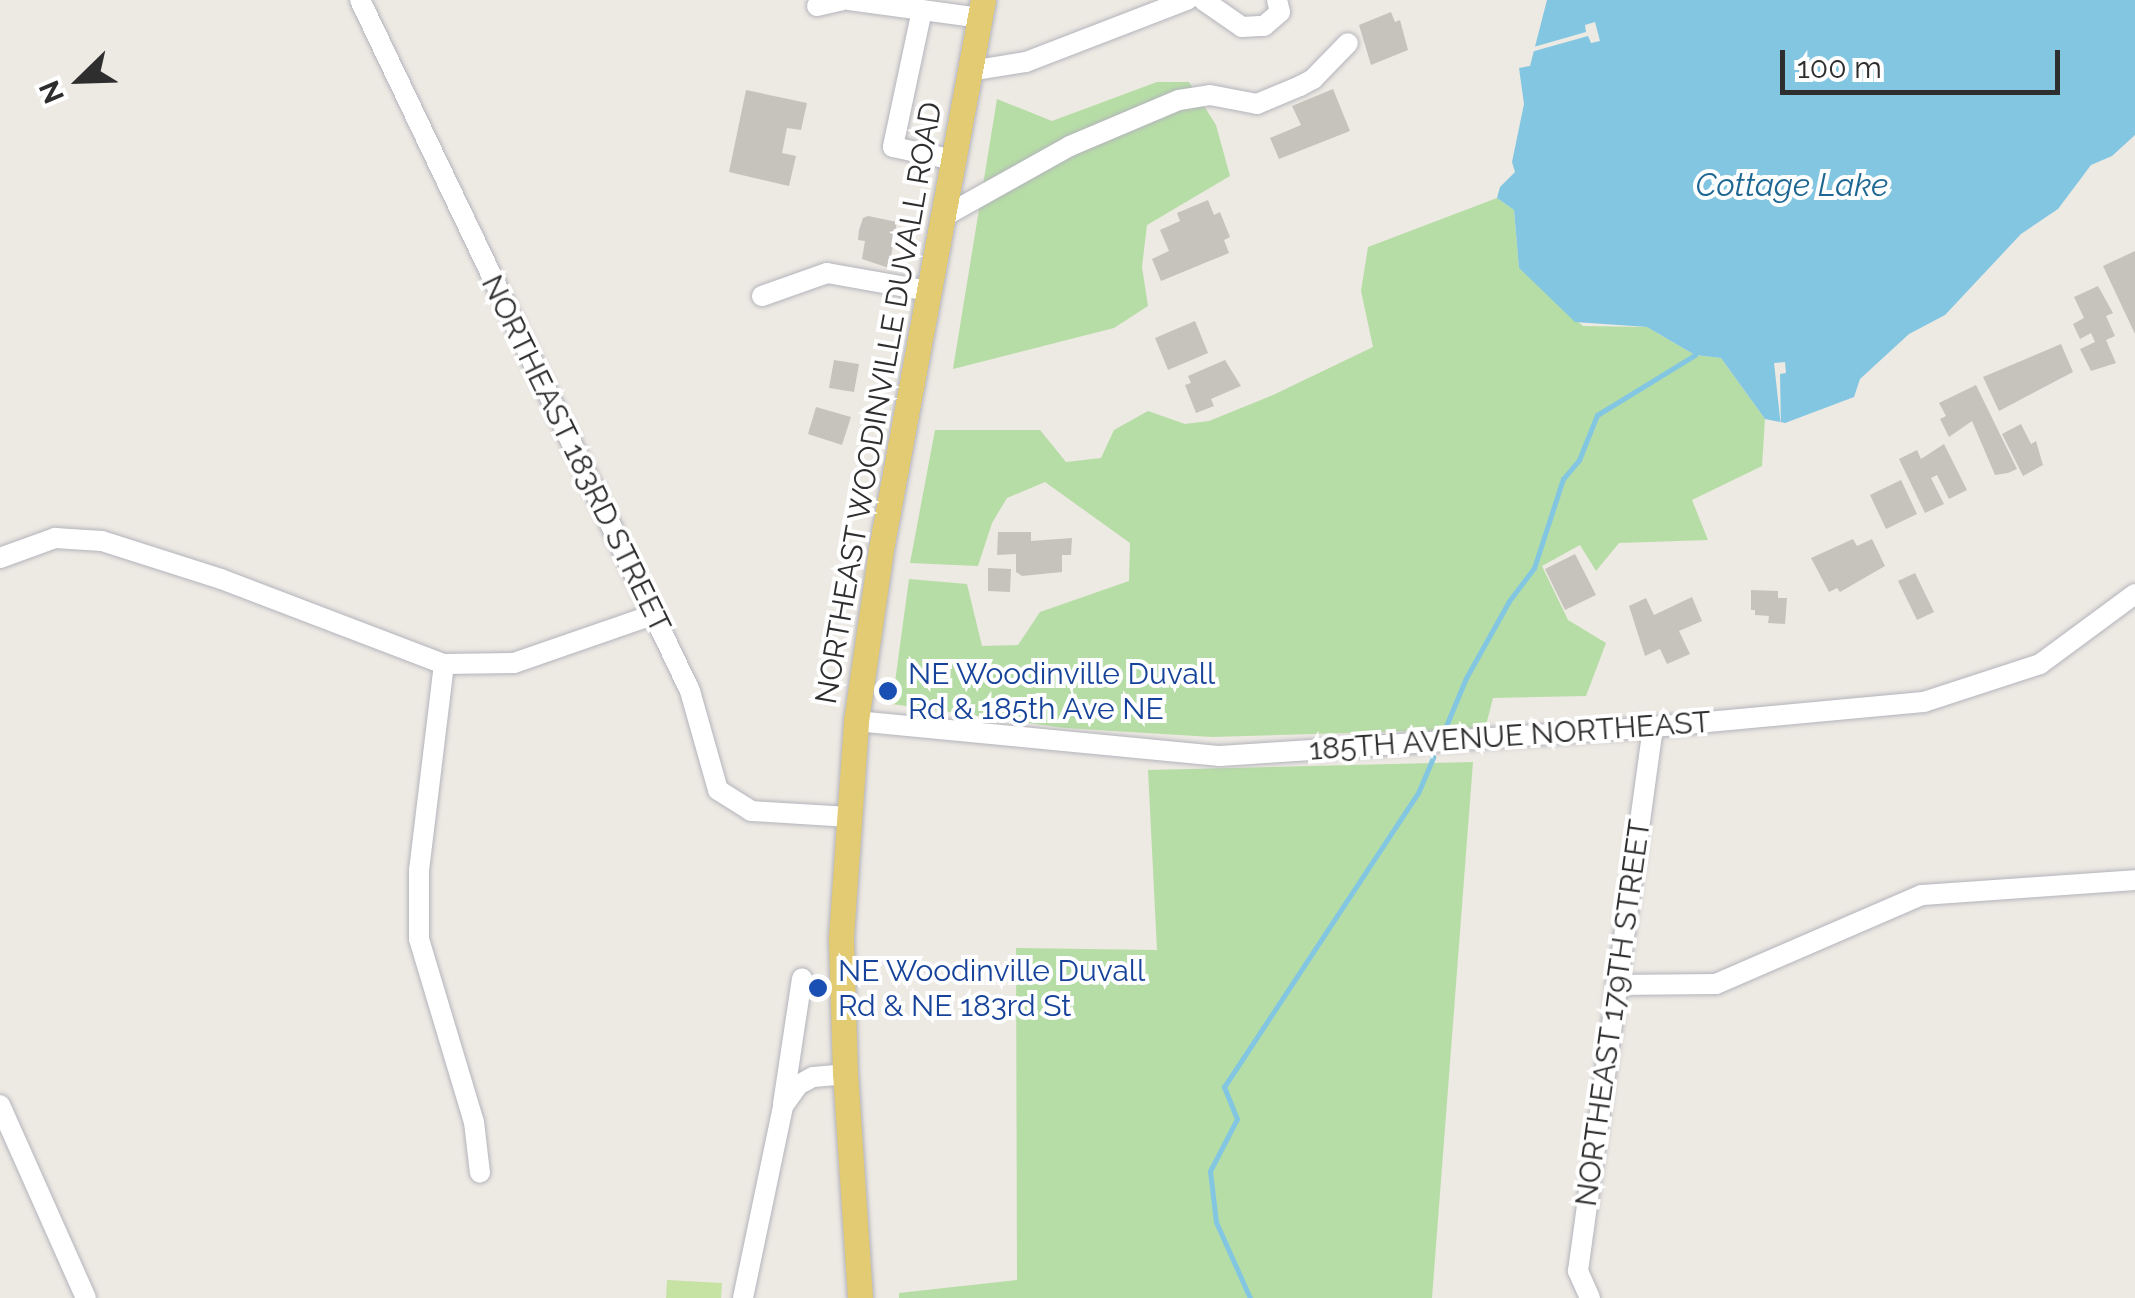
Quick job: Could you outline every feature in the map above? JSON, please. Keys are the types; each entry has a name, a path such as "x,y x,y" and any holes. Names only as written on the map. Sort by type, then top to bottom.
{"main road":[{"name":"NORTHEAST WOODINVILLE DUVALL ROAD","path":"860,1298 845,1074 842,937 856,721 881,550 982,9"}],"street":[{"name":"NORTHEAST 183RD STREET","path":"360,0 690,691 718,790 751,811 848,817"},
{"path":"816,6 845,0 922,10 982,9"},
{"path":"970,71 1026,62 1187,0"},
{"path":"1202,0 1242,27 1264,26 1280,12 1277,0"},
{"path":"922,10 892,147 954,160"},
{"path":"943,217 1070,146 1179,100 1210,95 1257,104 1300,86 1313,80 1348,43"},
{"path":"762,296 828,274 929,291"},
{"path":"0,558 55,538 102,541 221,579 444,664 514,663 653,615"},
{"name":"185TH AVENUE NORTHEAST","path":"856,721 1220,756 1653,727 1924,702 2040,664 2135,594"},
{"path":"444,664 419,870 418,940 474,1122 480,1173"},
{"name":"NORTHEAST 179TH STREET","path":"1590,1298 1578,1271 1653,727"},
{"path":"1616,986 1716,984 1922,894 2135,880"},
{"path":"743,1298 782,1106 802,978"},
{"path":"782,1106 798,1086 813,1077 845,1074"},
{"path":"0,1105 86,1298"}],"green space":[{"path":"1157,82 1189,82 1216,125 1230,176 1147,225 1142,267 1148,306 1114,328 953,369 997,99 1052,121"},
{"path":"1497,198 1514,210 1519,268 1583,326 1647,327 1695,355 1721,358 1765,419 1762,466 1692,500 1708,540 1619,543 1596,571 1580,545 1542,566 1568,620 1606,643 1586,696 1493,698 1485,729 1212,737 1064,728 892,704 909,579 967,584 982,646 1018,645 1040,612 1129,581 1130,543 1045,482 1007,498 992,523 978,566 910,563 935,430 1040,430 1066,462 1101,458 1114,430 1148,411 1185,424 1209,421 1273,395 1373,347 1361,291 1368,247"},
{"path":"1473,762 1432,1298 899,1298 899,1293 1017,1280 1016,948 1157,950 1148,770"},
{"path":"667,1280 722,1283 721,1298 666,1298"}],"water":[{"name":"Cottage Lake","path":"1547,0 2135,0 2135,135 2112,156 2091,165 2058,209 2021,234 1945,315 1909,334 1860,379 1854,397 1785,423 1765,419 1721,358 1695,355 1647,327 1575,322 1519,268 1514,210 1497,198 1500,187 1515,172 1512,162 1524,104 1519,68 1530,66"}],"pier":[{"path":"1595,22 1600,41 1591,43 1588,36 1531,52 1530,48 1586,32 1585,25"},
{"path":"1785,362 1786,373 1780,374 1781,427 1774,363"}],"building":[{"path":"1391,12 1395,22 1400,20 1408,50 1371,65 1359,25"},
{"path":"1333,89 1350,131 1279,159 1270,138 1301,125 1292,106"},
{"path":"746,90 807,103 801,130 787,128 782,153 796,156 789,186 729,172"},
{"path":"1208,200 1214,215 1220,212 1230,237 1224,240 1229,253 1161,281 1152,259 1169,251 1160,230 1180,221 1177,213"},
{"path":"863,218 897,222 889,268 862,259 865,241 858,240 859,230"},
{"path":"2135,251 2135,334 2103,266"},
{"path":"2098,286 2113,313 2106,316 2115,336 2106,340 2116,363 2091,371 2080,349 2095,342 2091,333 2080,339 2073,324 2084,318 2074,297"},
{"path":"1195,321 1208,353 1168,370 1155,338"},
{"path":"2061,344 2073,372 1999,411 1983,377"},
{"path":"834,360 859,364 854,392 829,388"},
{"path":"1225,360 1241,386 1211,399 1214,406 1196,413 1185,385 1191,383 1188,376"},
{"path":"1976,385 2017,469 2008,473 1995,475 1972,421 1949,437 1940,419 1946,416 1939,403"},
{"path":"816,407 851,417 842,445 808,434"},
{"path":"2021,424 2031,444 2036,441 2043,465 2023,476 2002,434"},
{"path":"1944,444 1967,490 1949,499 1937,475 1931,478 1944,504 1925,513 1899,459 1917,450 1921,459"},
{"path":"1901,480 1917,514 1886,529 1870,495"},
{"path":"998,532 1031,532 1031,541 1072,538 1071,555 1062,555 1062,572 1022,576 1016,572 1016,554 997,555"},
{"path":"1853,539 1857,546 1872,539 1885,566 1840,592 1837,588 1829,592 1811,558"},
{"path":"1575,554 1596,595 1565,610 1545,569"},
{"path":"988,568 1011,569 1010,592 988,591"},
{"path":"1915,573 1934,612 1917,620 1898,581"},
{"path":"1751,590 1778,591 1778,598 1787,598 1785,624 1768,623 1769,616 1755,615 1755,610 1751,610"},
{"path":"1692,597 1702,621 1679,631 1690,654 1667,664 1660,649 1645,656 1629,606 1646,598 1654,615"}],"waterway":[{"path":"1446,726 1466,678 1509,601 1534,568 1563,479 1579,460 1597,415 1695,355"},
{"path":"1250,1298 1216,1222 1210,1171 1237,1119 1224,1087 1418,793 1433,757"}],"place":[{"name":"NE Woodinville Duvall Rd & 185th Ave NE","path":"888,691"},
{"name":"NE Woodinville Duvall Rd & NE 183rd St","path":"818,988"}]}
